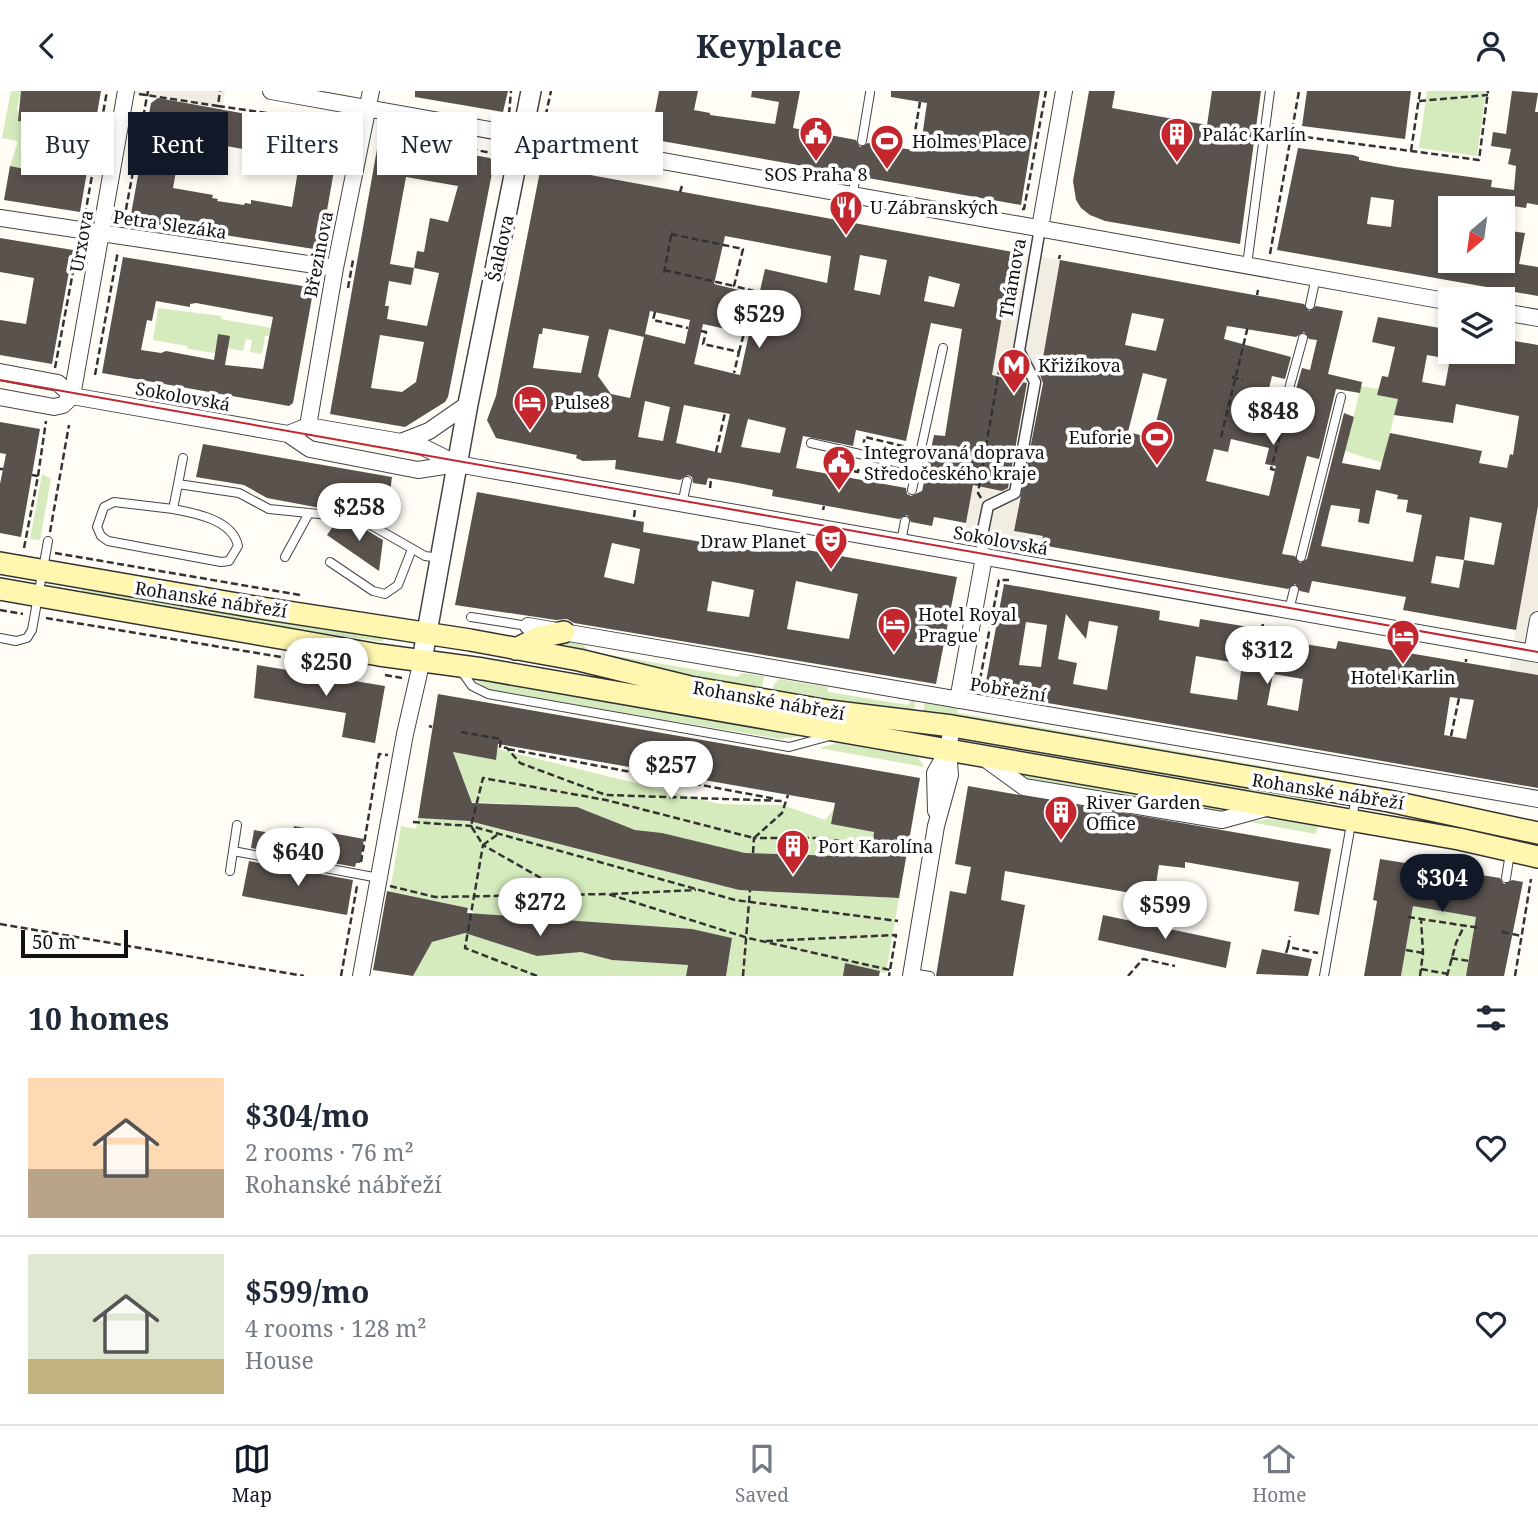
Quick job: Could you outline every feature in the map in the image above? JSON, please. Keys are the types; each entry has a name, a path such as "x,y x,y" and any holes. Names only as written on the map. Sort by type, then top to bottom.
{"main road":[{"name":"Rohanské nábřeží","path":"0,563 44,561 426,634 579,660 703,689 830,711 952,726 1356,795 1538,833"},
{"name":"Rohanské nábřeží","path":"0,589 37,606 456,664 1272,806 1538,857"},
{"path":"516,649 540,637 564,632"}],"street":[{"path":"271,91 491,131"},
{"name":"Březinova","path":"308,426 334,268 371,91"},
{"name":"Šaldova","path":"527,112 531,91"},
{"name":"Thámova","path":"1019,351 1064,91"},
{"name":"Urxova","path":"72,396 129,92"},
{"path":"663,163 1438,300"},
{"name":"Šaldova","path":"422,660 468,404 514,175"},
{"name":"Petra Slezáka","path":"0,218 334,268"},
{"path":"1515,314 1538,318"},
{"path":"958,700 984,557 981,540 988,506 1015,493 1035,382 1019,351"},
{"name":"Sokolovská","path":"0,372 58,383 72,396 288,434 310,449 418,470 457,464"},
{"name":"Sokolovská","path":"0,397 58,407 72,396"},
{"path":"401,442 429,431 468,404"},
{"path":"288,434 308,426"},
{"name":"Sokolovská","path":"308,426 423,447 457,464 1535,654"},
{"path":"1535,654 1538,620"},
{"name":"Pobřežní","path":"528,626 1538,799"},
{"path":"361,976 383,881 400,757 422,660"},
{"path":"911,974 936,826 935,773 947,750 952,726"}],"lane":[{"path":"1247,265 1270,91"},
{"path":"862,141 870,93"},
{"path":"852,197 856,175"},
{"path":"1310,305 1316,277"},
{"path":"1280,422 1303,338"},
{"path":"912,490 943,348"},
{"path":"1301,557 1341,397"},
{"path":"811,443 917,467"},
{"path":"173,509 183,458"},
{"path":"682,504 687,481"},
{"path":"178,484 239,493 269,509 339,516 369,524 425,556 440,558"},
{"path":"114,502 173,509 206,517 231,532 238,546 229,561 221,562 108,541 101,536 97,527 104,507 114,502"},
{"path":"285,557 309,513"},
{"path":"901,542 905,521"},
{"path":"0,638 16,641 27,638 32,629 48,541"},
{"path":"330,562 373,591 385,594 398,585 412,549"},
{"path":"1289,610 1294,590"},
{"name":"Pobřežní","path":"471,617 528,626"},
{"path":"1324,976 1356,795"},
{"path":"230,871 237,825"},
{"path":"1507,878 1511,850"},
{"path":"233,851 359,874 383,881"},
{"path":"911,974 930,976"}],"path":[{"path":"84,217 107,91"},
{"path":"218,106 220,91"},
{"path":"509,112 511,91"},
{"path":"546,112 551,91"},
{"path":"1020,209 1024,209 1046,91"},
{"path":"1269,260 1299,91"},
{"path":"1411,151 1420,91"},
{"path":"129,92 149,92 255,112"},
{"path":"1265,132 1479,160 1488,93 1419,101"},
{"path":"912,150 920,102"},
{"path":"680,192 682,186"},
{"path":"734,286 743,249 671,233 664,272 734,286 754,291 753,293"},
{"path":"55,368 79,245"},
{"path":"347,296 354,255"},
{"path":"655,312 653,320 688,328"},
{"path":"1221,437 1248,327"},
{"path":"701,331 706,332 703,344 739,352"},
{"path":"734,373 744,333"},
{"path":"988,506 978,493 990,437 999,371 1019,351"},
{"path":"1232,377 1243,380"},
{"path":"716,452 724,413"},
{"path":"1275,470 1271,469 1283,420 1280,422"},
{"path":"46,421 24,548 44,561 299,594"},
{"path":"48,541 69,425"},
{"path":"829,474 831,467 858,472 866,432"},
{"path":"864,437 921,450"},
{"path":"32,475 38,476"},
{"path":"710,488 711,479"},
{"path":"961,537 965,531"},
{"path":"977,693 999,580 1009,580"},
{"path":"0,610 37,606 301,661"},
{"path":"1262,629 1263,624"},
{"path":"382,674 402,678"},
{"path":"1451,736 1459,698"},
{"path":"461,732 501,739 500,747 666,776 787,801"},
{"path":"507,748 520,763 606,797 754,838 819,838 868,845 868,855"},
{"path":"341,976 379,754 400,757"},
{"path":"571,895 483,845 471,826 483,778 606,797 787,801"},
{"path":"753,853 754,838 782,813 788,795"},
{"path":"413,823 471,826 750,901 898,921"},
{"path":"498,834 483,845 465,947 537,976"},
{"path":"1515,976 1531,879"},
{"path":"383,881 435,897 608,894 698,889"},
{"path":"743,976 750,890"},
{"path":"608,894 748,938 890,970"},
{"path":"1408,917 1480,928"},
{"path":"1420,976 1423,953 1421,919"},
{"path":"0,924 304,976"},
{"path":"1421,969 1447,975 1464,926"},
{"path":"1502,932 1522,936"},
{"path":"763,941 896,935 889,976"},
{"path":"1286,953 1290,936"},
{"path":"1287,947 1318,953"},
{"path":"1406,950 1423,953"},
{"path":"1451,958 1469,961"},
{"path":"1128,976 1143,959 1175,966"}],"green space":[{"path":"11,91 24,91 21,92 17,109 21,119 21,168 10,166 18,141 2,138"},
{"path":"1427,91 1486,91 1477,156 1419,148"},
{"path":"158,308 221,316 221,319 272,328 269,336 265,336 262,354 250,352 252,340 246,339 243,351 227,348 218,335 215,353 188,349 187,346 153,340"},
{"path":"1361,386 1379,389 1378,395 1398,399 1383,463 1345,451"},
{"path":"42,474 51,479 40,540 30,539"},
{"path":"82,585 384,635 383,642 80,597"},
{"path":"557,640 582,640 587,651 738,677 742,673 764,676 762,690 541,645"},
{"path":"475,679 802,736 780,739 497,692 488,690"},
{"path":"779,679 827,687 828,692 908,705 913,698 916,699 914,712 772,692"},
{"path":"925,700 956,704 958,713 1325,777 1325,780 923,712"},
{"path":"837,743 918,757 924,767 819,748"},
{"path":"498,749 720,804 783,805 825,820 834,809 832,824 874,832 871,857 745,853 635,830 577,807 472,802 453,752 495,760"},
{"path":"1010,750 1117,764 1323,798 1321,807"},
{"path":"1012,771 1238,811 1221,815 1030,783"},
{"path":"418,818 467,821 739,890 899,898 886,973 845,963 843,976 726,976 732,938 692,929 475,914 468,908 390,891 401,826 416,829"},
{"path":"1268,819 1318,825 1316,834 1250,822"},
{"path":"1413,906 1476,917 1466,976 1401,976"},
{"path":"465,933 537,956 581,952 612,960 688,965 686,976 413,976 432,942"}],"shaded area":[{"path":"116,91 225,91 222,110"},
{"path":"1013,252 1060,260 1014,530 1043,536 1041,545 965,531","holes":["1003,378 1029,382 1009,492 984,487"]},
{"path":"1538,506 1538,675 1509,670"}],"building":[{"path":"21,91 101,91 97,112 21,112 21,121 18,121"},
{"path":"415,91 508,91 503,112 415,97"},
{"path":"659,91 698,91 694,110 710,115 775,124 779,102 751,97 752,91 800,91 793,128 856,140 860,147 868,143 920,151 927,103 891,97 891,91 1040,91 1021,205 862,177 861,171 856,169 849,174 663,141 663,112 655,112"},
{"path":"1089,91 1115,91 1112,108 1207,125 1212,91 1261,91 1240,244 1105,221 1081,208 1076,200 1073,181"},
{"path":"1307,91 1411,91 1405,139 1302,126"},
{"path":"1512,91 1538,93 1535,112 1538,112 1538,205 1527,203 1526,208 1516,206 1516,196 1438,196 1438,273 1516,273 1516,232 1525,233 1519,264 1538,267 1538,296 1515,292 1515,287 1487,287 1277,250 1298,148 1353,155 1359,157 1359,160 1397,167 1492,180 1491,187 1514,190 1516,166 1508,164 1511,149 1491,146 1493,132 1506,134","holes":["1371,197 1394,200 1391,227 1367,224"]},
{"path":"158,98 242,113 242,149 228,146 228,112 149,112 151,103"},
{"path":"377,149 377,175 477,175 477,156 490,158 492,175 448,397 445,402 405,427 330,414","holes":["406,177 458,186 448,222 430,218 424,252 417,251 414,268 390,264","414,268 439,273 427,326 387,319 389,306 385,306 389,281 411,285","380,335 424,342 416,382 402,392 371,388"]},
{"path":"10,166 21,168 21,175 86,175 80,212 4,200"},
{"path":"138,175 175,175 173,188 213,195 212,198 218,199 217,201 244,205 251,204 251,200 292,207 297,175 333,175 320,250 130,220"},
{"path":"539,175 590,175 1013,252 992,375 1027,383 1008,488 1002,491 973,485 966,523 934,517 932,526 911,522 907,515 899,519 772,496 773,490 738,483 708,478 706,485 693,483 692,477 688,475 680,480 615,469 616,460 583,461 576,458 577,455 496,438 487,420 496,396","holes":["725,236 831,256 827,283 765,269 759,295 714,284","860,255 887,260 880,295 854,290","929,276 960,284 954,307 924,301","650,311 690,320 685,344 645,334","931,323 962,329 945,436 934,435 922,491 911,496 907,494 906,488 796,468 803,436 853,446 856,430 906,441","703,324 749,334 740,375 694,364","543,328 589,336 581,373 533,368 539,334 542,334","609,329 644,337 630,398 611,394 598,376","645,401 670,407 663,441 638,437","684,405 730,414 721,453 676,443","748,419 786,428 780,453 741,447"]},
{"path":"0,238 73,250 52,364 0,355 0,320 26,324 34,278 0,272"},
{"path":"123,257 309,287 313,292 293,403 289,406 102,373","holes":["156,301 190,307 190,304 196,303 273,317 263,369 225,365 230,336 218,334 214,360 166,351 161,353 141,350 147,320 152,321"]},
{"path":"1060,260 1304,304 1309,311 1316,306 1343,311 1328,374 1362,382 1360,393 1336,389 1319,459 1307,456 1282,554 1295,556 1300,563 1307,559 1344,413 1354,417 1342,463 1380,470 1390,433 1482,451 1479,463 1507,468 1510,454 1513,455 1519,416 1456,404 1453,423 1394,415 1398,399 1377,395 1382,376 1388,377 1395,347 1372,342 1378,317 1438,328 1438,357 1427,355 1422,382 1445,386 1449,364 1515,364 1515,341 1538,345 1538,506 1516,630 1403,610 1406,597 1312,581 1309,593 1300,591 1295,584 1288,589 1041,545 1043,536 1014,531 1043,383 1040,375","holes":["1132,313 1164,319 1156,351 1125,345","1227,326 1296,337 1304,332 1309,339 1317,340 1310,370 1302,368 1285,427 1281,431 1275,430 1273,424 1261,421 1272,376 1285,379 1291,357 1224,339","1143,373 1167,379 1152,438 1128,432","1231,439 1269,448 1265,464 1276,466 1269,496 1206,481 1214,449 1228,452","1376,490 1398,495 1397,499 1408,500 1406,512 1422,515 1413,562 1321,546 1331,505 1360,509 1358,522 1369,524","1470,517 1502,523 1494,565 1464,560","1436,556 1464,560 1459,588 1431,583"]},
{"path":"0,422 40,429 21,537 0,533 0,484 6,454 0,453"},
{"path":"203,444 392,477 386,523 342,506 340,509 315,507 267,498 244,485 196,477"},
{"path":"477,492 644,522 643,532 761,552 763,542 957,577 936,684 574,623 567,619 556,620 455,605","holes":["612,543 640,549 634,584 604,577","712,581 754,590 749,617 707,611","796,581 858,594 849,639 787,629"]},
{"path":"336,522 366,530 383,540 379,571 327,535"},
{"path":"1004,584 1160,611 1159,620 1199,627 1200,619 1299,635 1298,643 1336,649 1338,641 1538,675 1538,788 984,692","holes":["1066,614 1086,639 1089,621 1118,626 1107,690 1073,684 1077,663 1058,659","1026,622 1047,625 1041,667 1019,665","1196,656 1242,664 1237,700 1190,693","1273,674 1303,679 1298,711 1267,705","1450,697 1474,700 1466,739 1444,735"]},
{"path":"257,665 385,686 375,743 342,737 346,713 254,698"},
{"path":"438,694 920,778 899,898 739,890 469,821 418,818","holes":["498,744 835,803 831,824 874,832 871,857 745,853 662,833 635,830 577,807 472,803 453,752 496,760"]},
{"path":"968,786 1331,849 1319,915 1294,911 1299,882 1185,862 1185,868 1159,865 1154,897 1005,871 1001,900 1025,905 1013,976 936,976 950,891 966,894 971,867 955,864"},
{"path":"294,826 364,839 360,863 356,863 355,867 251,848 254,830 292,837"},
{"path":"1380,859 1500,878 1504,884 1512,880 1523,882 1504,976 1466,976 1476,917 1413,906 1401,976 1364,976 1377,901 1373,900"},
{"path":"249,861 353,880 347,915 242,896"},
{"path":"387,891 468,908 467,913 692,929 732,938 726,976 686,976 688,965 612,960 581,952 537,956 465,933 432,942 413,976 373,970"},
{"path":"1103,915 1231,942 1226,968 1098,940"},
{"path":"1262,949 1312,959 1308,976 1256,974"},
{"path":"845,963 880,971 879,976 843,976"}],"tram line":[{"path":"0,380 1538,652"}],"place":[{"name":"SOS Praha 8","path":"816,163"},
{"name":"Palác Karlín","path":"1177,164"},
{"name":"Holmes Place","path":"887,171"},
{"name":"U Zábranských","path":"846,237"},
{"name":"Křižíkova","path":"1014,395"},
{"name":"Pulse8","path":"530,432"},
{"name":"Euforie","path":"1157,467"},
{"name":"Integrovaná doprava Středočeského kraje","path":"839,492"},
{"name":"Draw Planet","path":"831,571"},
{"name":"Hotel Royal Prague","path":"894,654"},
{"name":"Hotel Karlin","path":"1403,666"},
{"name":"River Garden Office","path":"1061,842"},
{"name":"Port Karolína","path":"793,876"}]}
